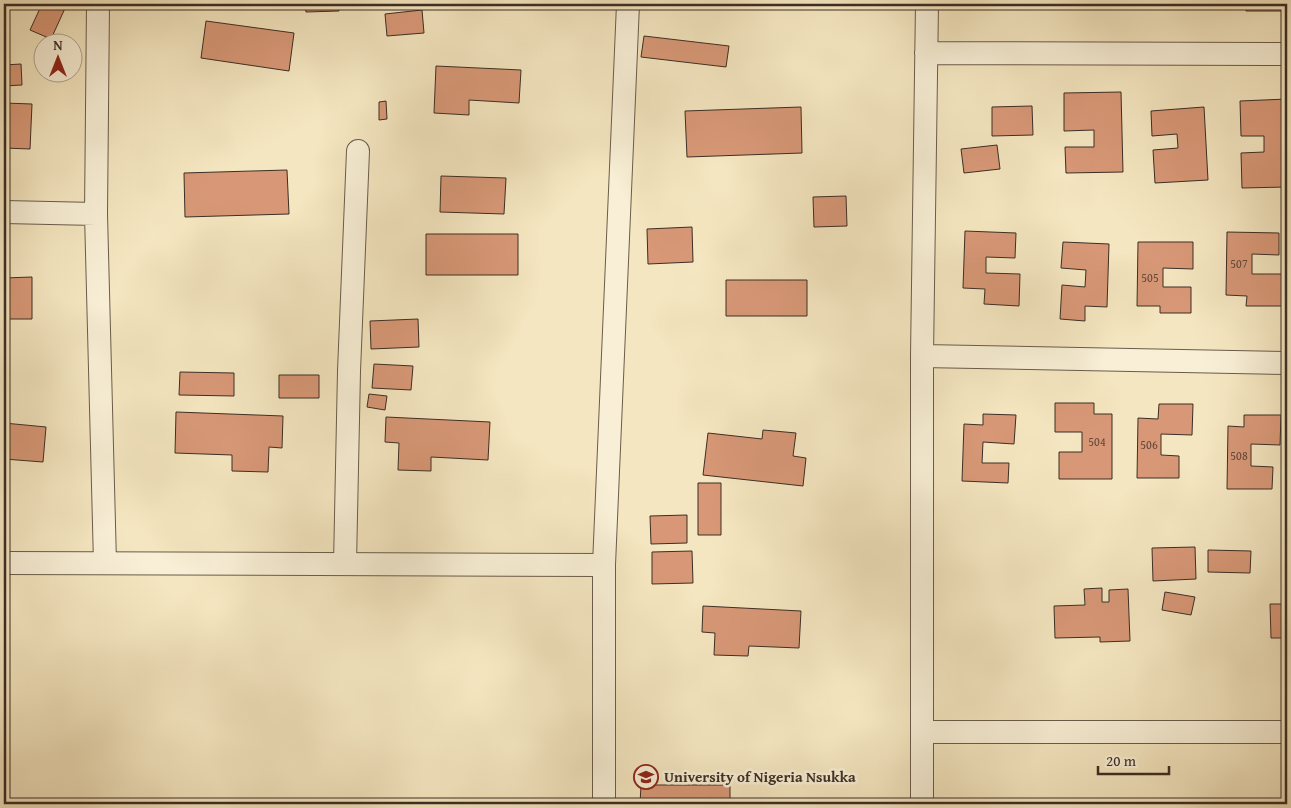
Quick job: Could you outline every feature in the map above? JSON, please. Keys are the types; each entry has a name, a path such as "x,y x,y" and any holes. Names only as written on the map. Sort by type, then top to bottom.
{"street":[{"path":"98,4 96,214 104,563"},
{"path":"604,804 604,565 628,4"},
{"path":"922,804 922,356 927,4"},
{"path":"926,53 1287,54"},
{"path":"345,564 358,151"},
{"path":"4,212 96,214"},
{"path":"922,356 1287,363"},
{"path":"4,563 604,565"},
{"path":"922,732 1287,732"}],"building":[{"path":"42,4 67,4 54,32 35,32 30,30"},
{"path":"305,4 339,4 339,11 306,12"},
{"path":"1246,4 1287,4 1287,11 1246,11"},
{"path":"422,10 424,33 387,36 385,14"},
{"path":"206,21 294,33 289,71 201,58"},
{"path":"644,36 729,46 726,67 641,57"},
{"path":"21,64 22,85 4,86 4,65"},
{"path":"436,66 521,70 519,103 469,100 469,115 434,113"},
{"path":"1121,92 1123,172 1066,173 1065,147 1094,147 1094,130 1064,131 1064,93"},
{"path":"1287,99 1287,187 1242,188 1241,153 1264,152 1264,136 1241,136 1240,101"},
{"path":"386,101 387,119 379,120 379,102"},
{"path":"4,103 32,104 30,149 4,148"},
{"path":"1032,106 1033,135 992,136 992,107"},
{"path":"801,107 802,153 687,157 685,111"},
{"path":"1204,107 1208,180 1155,183 1153,150 1178,148 1177,134 1152,136 1151,111"},
{"path":"997,145 1000,169 964,173 961,149"},
{"path":"287,170 289,214 185,217 184,173"},
{"path":"441,176 506,178 504,214 440,212"},
{"path":"846,196 847,226 814,227 813,197"},
{"path":"692,227 693,262 648,264 647,229"},
{"path":"965,231 1016,233 1015,258 986,257 986,273 1020,274 1019,306 984,304 985,289 963,288"},
{"path":"1227,232 1279,233 1279,255 1252,254 1252,274 1282,274 1282,306 1246,306 1247,296 1226,295"},
{"path":"426,234 518,234 518,275 426,275"},
{"path":"1063,242 1109,244 1107,307 1085,306 1085,321 1060,319 1062,285 1085,287 1086,270 1061,268"},
{"path":"1138,242 1193,242 1193,269 1163,268 1163,287 1191,287 1191,313 1160,313 1160,306 1137,306"},
{"path":"32,277 32,319 4,319 4,278"},
{"path":"726,280 807,280 807,316 726,316"},
{"path":"418,319 419,347 371,349 370,321"},
{"path":"374,364 413,366 411,390 372,388"},
{"path":"180,372 234,373 234,396 179,395"},
{"path":"279,375 319,375 319,398 279,398"},
{"path":"369,394 387,396 385,410 367,407"},
{"path":"1055,403 1094,403 1094,414 1112,414 1112,479 1059,479 1059,452 1082,452 1082,432 1055,432"},
{"path":"1159,404 1193,404 1192,435 1161,434 1161,455 1179,456 1179,478 1137,478 1138,418 1158,419"},
{"path":"176,412 283,416 282,448 269,447 268,472 232,471 232,455 175,453"},
{"path":"983,414 1016,415 1014,444 983,442 982,463 1009,463 1008,483 962,481 964,424 983,425"},
{"path":"1244,415 1281,415 1280,445 1251,444 1251,466 1273,467 1272,489 1227,489 1228,426 1244,427"},
{"path":"386,417 490,422 488,460 431,457 431,471 398,470 399,443 385,442"},
{"path":"4,423 46,427 43,462 4,459"},
{"path":"763,430 796,433 793,456 806,458 803,486 703,475 708,433 762,439"},
{"path":"698,483 721,483 721,535 698,535"},
{"path":"687,515 687,543 651,544 650,516"},
{"path":"1195,547 1196,579 1153,581 1152,548"},
{"path":"1208,550 1251,551 1250,573 1208,572"},
{"path":"692,551 693,583 652,584 652,552"},
{"path":"1102,588 1102,602 1109,602 1109,590 1128,589 1130,641 1100,642 1100,637 1055,638 1054,606 1085,605 1084,589"},
{"path":"1165,592 1195,597 1191,615 1162,610"},
{"path":"1270,604 1287,604 1287,638 1271,638"},
{"path":"703,606 801,611 799,648 749,646 748,656 714,655 715,633 702,632"},
{"path":"641,785 730,785 730,804 640,804"}],"place":[{"name":"University of Nigeria Nsukka","path":"646,777"}]}
